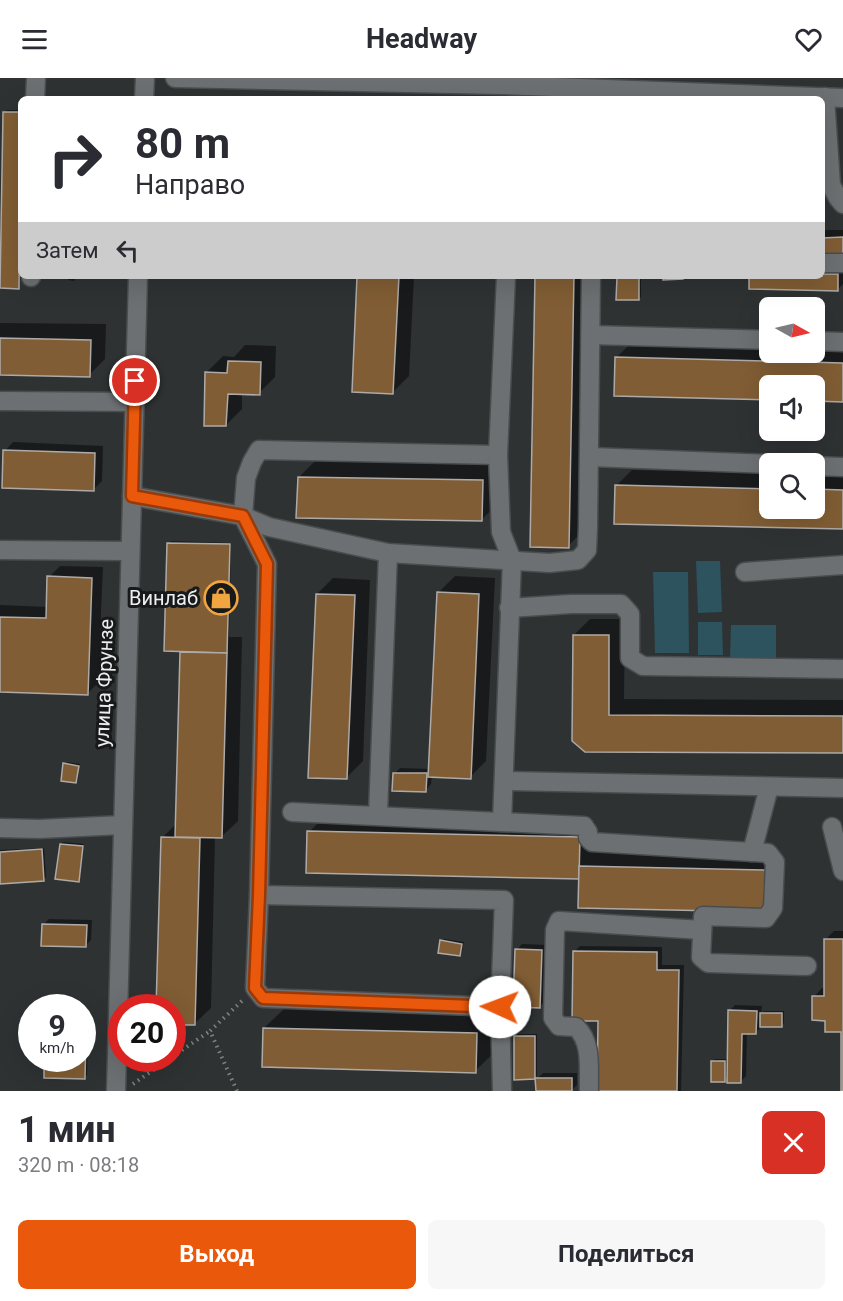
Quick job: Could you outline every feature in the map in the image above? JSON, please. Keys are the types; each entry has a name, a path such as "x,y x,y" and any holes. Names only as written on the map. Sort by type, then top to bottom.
{"street":[{"path":"35,96 36,78"},
{"path":"144,96 145,78"},
{"path":"176,78 501,81 520,93 594,83 802,96"},
{"path":"834,98 831,185 843,204"},
{"path":"825,263 843,262"},
{"name":"улица Фрунзе","path":"124,1088 123,825 138,279"},
{"path":"502,822 508,608 512,561 501,532 498,455 506,279"},
{"path":"132,496 243,516 269,527 388,553 550,563 578,560 587,550 591,279"},
{"path":"591,335 759,340"},
{"path":"825,341 843,342"},
{"path":"0,401 134,402"},
{"path":"498,455 259,450 246,478 243,516 267,564 255,988 263,998 500,1007"},
{"path":"590,457 759,464"},
{"path":"825,466 843,467"},
{"path":"0,550 130,551"},
{"path":"378,814 388,553"},
{"path":"745,572 843,565"},
{"path":"508,608 621,604 630,614 630,658 643,666 843,669"},
{"path":"504,781 843,788"},
{"path":"752,852 769,788"},
{"path":"292,812 378,814 584,826 592,842 768,853 775,862 773,908 766,918 703,916 701,957 708,963 807,966"},
{"path":"0,828 123,825"},
{"path":"832,827 843,871"},
{"path":"259,895 504,900 500,1007 502,1091"},
{"path":"589,1091 587,1043 583,1033 576,1027 559,1026 553,1018 555,930 559,921 702,930"}],"path":[{"path":"186,1048 210,1031 255,988"},
{"path":"210,1031 237,1091"},
{"path":"124,1088 149,1072"}],"shaded area":[{"path":"696,561 720,561 722,612 698,613"},
{"path":"653,572 688,572 689,653 655,653"},
{"path":"698,622 722,622 723,655 698,655"},
{"path":"731,625 776,625 776,659 730,659"}],"building":[{"path":"3,112 18,112 19,289 0,288"},
{"path":"843,237 843,254 825,254 825,238"},
{"path":"825,274 838,274 838,291 749,289 749,279 825,279"},
{"path":"357,279 399,279 393,394 352,392"},
{"path":"535,279 574,279 569,548 530,547"},
{"path":"617,279 639,279 639,300 616,300"},
{"path":"0,338 91,340 90,377 0,375"},
{"path":"615,357 759,361 759,363 843,363 843,402 825,401 825,375 759,375 759,400 614,396"},
{"path":"228,361 261,362 260,395 228,394 226,426 204,426 205,372 227,373"},
{"path":"3,450 95,453 94,491 2,488"},
{"path":"298,477 483,480 482,521 296,518"},
{"path":"615,485 759,489 759,519 825,519 825,489 843,490 843,529 614,524"},
{"path":"167,543 230,544 227,653 164,651"},
{"path":"47,576 92,578 88,695 0,692 0,617 46,618"},
{"path":"437,592 479,594 471,779 428,777"},
{"path":"316,594 355,595 347,779 308,778"},
{"path":"573,635 609,635 609,715 843,716 843,753 585,752 572,741"},
{"path":"180,652 227,653 222,838 175,837"},
{"path":"63,763 79,766 76,783 61,781"},
{"path":"393,773 427,773 426,792 392,791"},
{"path":"307,831 580,837 579,879 306,873"},
{"path":"161,837 200,838 195,1025 186,1025 186,994 156,994"},
{"path":"60,844 83,846 79,882 55,879"},
{"path":"42,849 44,881 0,884 0,852"},
{"path":"579,866 765,870 764,912 578,908"},
{"path":"42,924 87,925 86,947 41,946"},
{"path":"824,939 843,939 843,1091 841,1091 841,1032 825,1032 825,1021 812,1020 812,996 824,996"},
{"path":"440,940 462,944 460,956 438,953"},
{"path":"515,949 542,950 540,1008 513,1007"},
{"path":"573,951 657,952 657,970 679,970 677,1091 597,1091 598,1021 572,1021"},
{"path":"728,1010 757,1011 756,1034 742,1034 741,1083 727,1083"},
{"path":"760,1013 782,1013 782,1027 760,1027"},
{"path":"263,1028 477,1033 476,1073 262,1067"},
{"path":"514,1036 535,1036 535,1079 514,1080"},
{"path":"711,1061 725,1061 725,1082 711,1082"},
{"path":"44,1072 85,1072 85,1079 44,1078"},
{"path":"535,1078 572,1078 572,1091 536,1091"}],"place":[{"name":"Винлаб","path":"221,598"}],"route":[{"path":"135,381 132,496 243,516 267,564 255,988 258,995 263,998 500,1007"}]}
